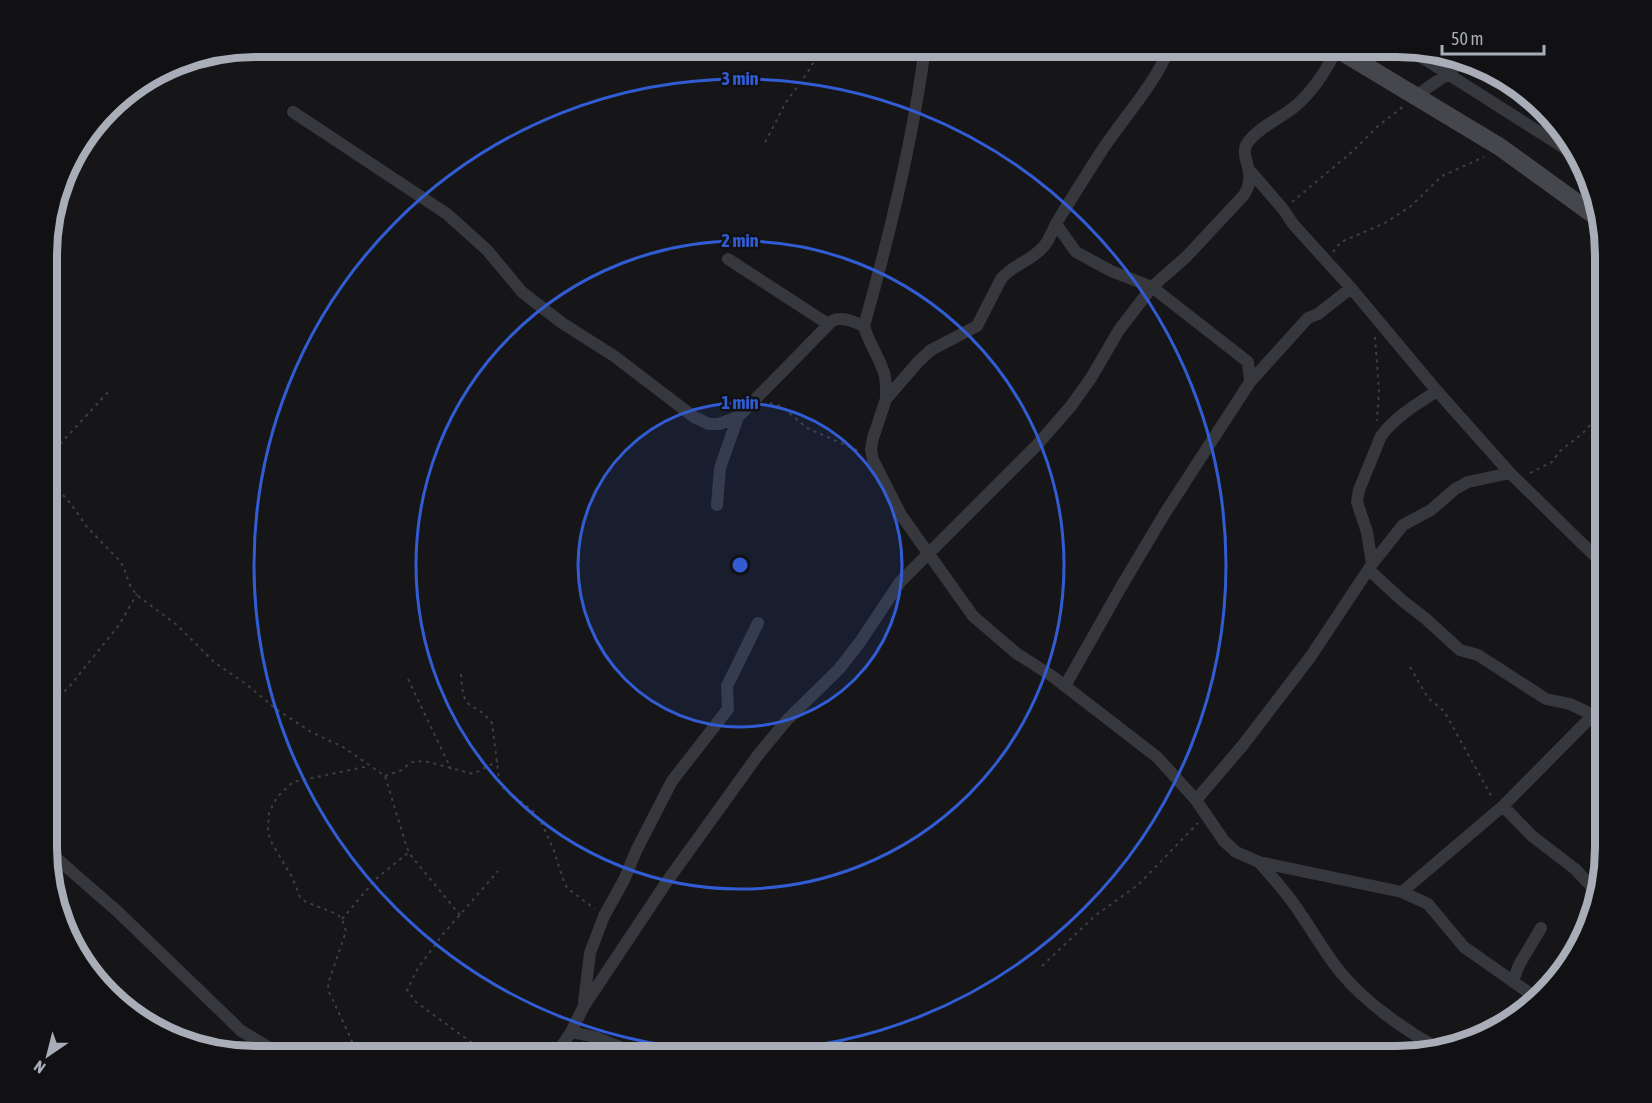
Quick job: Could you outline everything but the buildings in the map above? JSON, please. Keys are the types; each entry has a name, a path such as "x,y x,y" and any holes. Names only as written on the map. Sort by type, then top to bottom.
{"main road":[{"path":"1353,57 1503,149 1590,212"}],"street":[{"path":"923,57 910,142 895,201 886,250 864,326 886,379 886,399 873,438 872,457 901,515 974,616 1016,654 1065,686 1157,757 1196,800 1224,841 1242,856 1259,862 1402,892 1428,904 1464,947 1531,994"},
{"path":"886,399 931,350 977,326 1001,279 1011,268 1029,261 1046,245 1056,224 1112,136 1166,57"},
{"path":"1331,57 1322,76 1295,107 1252,138 1246,145 1244,153 1251,172 1293,224 1513,476 1595,556"},
{"path":"1423,59 1562,147"},
{"path":"1417,95 1456,66"},
{"path":"293,112 447,214 487,250 522,292 562,323 614,356 694,417 709,424 719,424 738,417"},
{"path":"562,1046 584,1006 668,880 758,755 786,720 838,669 860,642 900,582 1037,445 1071,406 1119,330 1152,287 1186,257 1244,195 1251,172"},
{"path":"1056,224 1076,252 1111,271 1152,287 1248,362 1250,382"},
{"path":"728,258 828,324"},
{"path":"1065,686 1165,513 1250,382 1308,318 1318,314 1351,288"},
{"path":"717,505 720,468 738,417 828,324 837,319 850,320 864,326"},
{"path":"1402,892 1501,807 1593,716 1570,704 1546,699 1478,655 1460,650 1371,567 1367,532 1357,502 1359,490 1385,429 1410,408 1437,391"},
{"path":"1196,800 1243,745 1311,656 1402,525 1431,510 1455,489 1468,482 1513,476"},
{"path":"584,1006 590,953 604,916 672,781 728,709 728,686 758,623"},
{"path":"1501,807 1532,836 1575,869 1591,886"},
{"path":"58,860 126,919 234,1024 268,1046"},
{"path":"1259,862 1299,911 1342,975 1377,1007 1429,1043"},
{"path":"1513,981 1519,965 1541,928"},
{"path":"571,1032 595,1037 618,1046"}],"path":[{"path":"765,142 786,102 802,80 814,57"},
{"path":"1283,209 1417,95"},
{"path":"1326,261 1341,242 1385,223 1411,206 1442,176 1503,149"},
{"path":"1374,315 1379,391 1376,448"},
{"path":"57,446 110,390"},
{"path":"748,406 769,403 781,406 807,428 872,457"},
{"path":"1513,476 1552,462 1560,451 1583,433 1595,419"},
{"path":"57,488 87,527 118,558 137,594 177,625 214,662 276,709 311,732 343,747 385,776 398,824 409,852 460,915"},
{"path":"57,698 119,625 137,594"},
{"path":"1410,666 1428,698 1444,711 1501,807"},
{"path":"461,674 465,701 492,723 502,787 533,811 540,820 567,888 604,916"},
{"path":"408,679 451,769"},
{"path":"385,776 417,761 473,774 498,761"},
{"path":"350,1046 352,1041 329,992 328,984 346,931 342,919 337,914 306,902 300,897 292,877 270,840 269,813 277,797 293,782 369,765"},
{"path":"1042,966 1096,915 1138,885 1206,814"},
{"path":"342,919 376,879 409,852"},
{"path":"476,1046 416,1002 406,990 418,968 498,871"}]}
